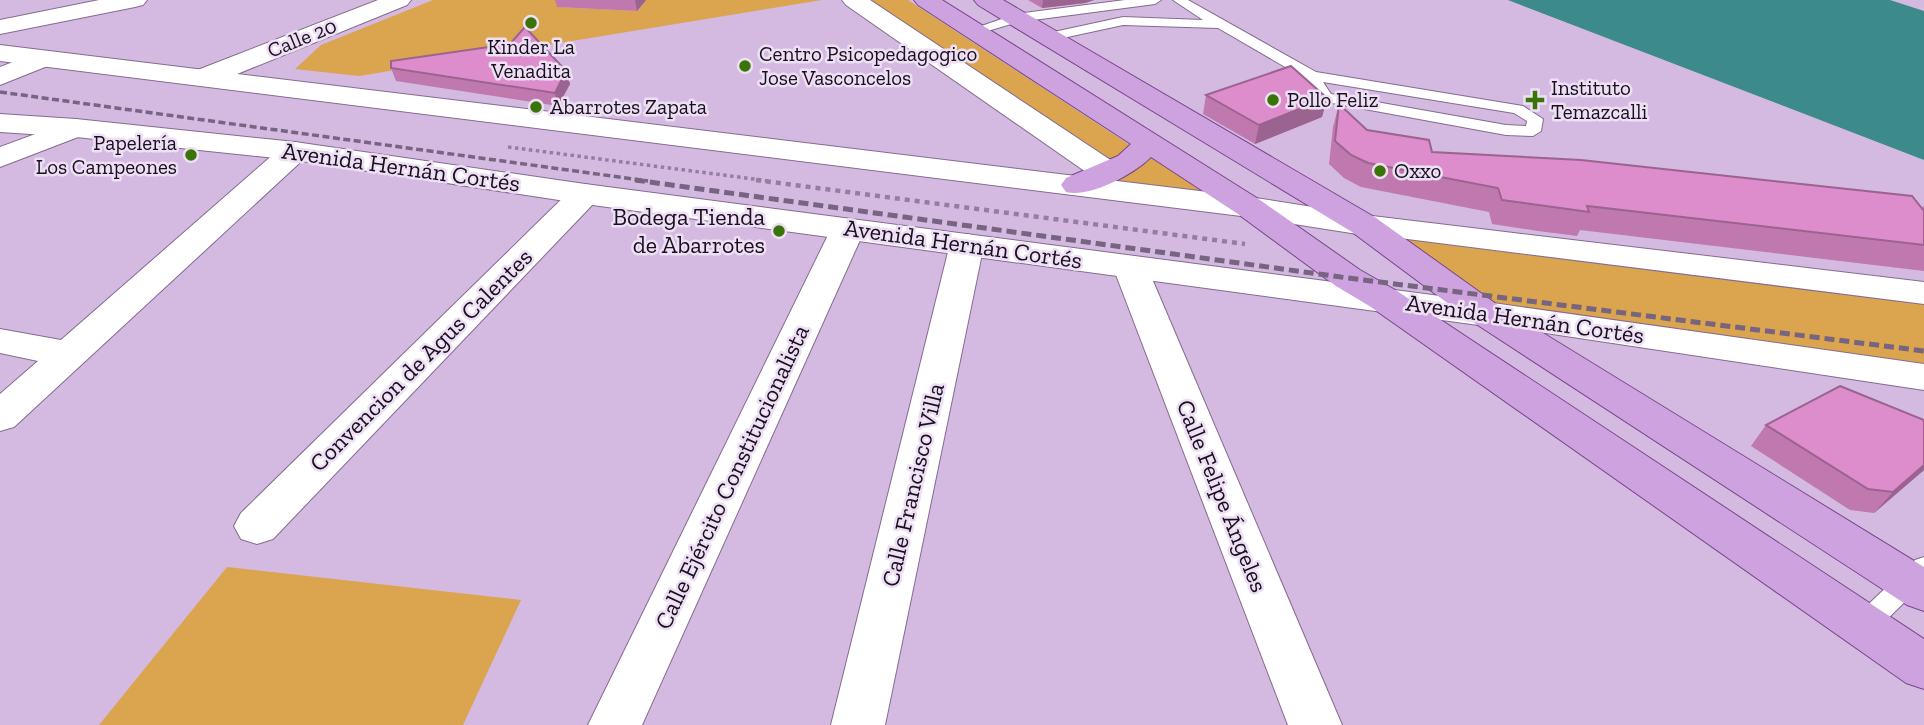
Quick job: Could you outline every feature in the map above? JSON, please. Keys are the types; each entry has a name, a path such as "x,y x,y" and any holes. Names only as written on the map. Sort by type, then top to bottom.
{"main road":[{"path":"926,0 980,15 1016,19 1049,37 1364,225 1486,314 1919,580"},
{"path":"980,15 1149,143 1249,207 1348,278 1384,299 1924,667"},
{"path":"1077,185 1129,162 1149,143"}],"street":[{"path":"0,26 135,0"},
{"name":"Calle 20","path":"205,77 399,0"},
{"path":"854,0 1107,172"},
{"path":"0,53 1077,185 1364,225 1924,293"},
{"path":"0,77 41,59"},
{"name":"Avenida Hernán Cortés","path":"0,123 76,128 295,151 585,194 1384,299 1924,377"},
{"path":"0,158 76,128"},
{"path":"0,417 295,151"},
{"name":"Convencion de Agus Calentes","path":"257,526 585,194"},
{"name":"Calle Ejército Constitucionalista","path":"615,725 848,229"},
{"name":"Calle Francisco Villa","path":"858,725 967,244"},
{"name":"Calle Felipe Ángeles","path":"1130,267 1315,725"},
{"path":"0,341 71,355"}],"lane":[{"path":"1016,19 1155,0"},
{"path":"1179,0 1312,76 1518,109 1535,119 1533,131 1506,130 1326,98 1312,76"},
{"path":"1049,37 1123,21 1220,24"},
{"path":"1863,626 1919,580"}],"path":[{"path":"500,146 1248,244"}],"shaded area":[{"name":"Kinder La Venadita","path":"433,0 564,0 558,7 637,11 646,0 822,0 359,76 295,69 321,45"},
{"path":"854,0 908,0 1136,149 1096,166"},
{"path":"1508,0 1890,0 1924,11 1924,160"},
{"path":"1155,155 1204,187 1206,194 1106,181"},
{"path":"1399,236 1924,303 1924,372 1501,309"},
{"path":"227,567 521,600 463,725 99,725"}],"building":[{"path":"525,27 566,71 555,93 391,68 391,61 510,44"},
{"path":"1291,66 1327,98 1259,125 1206,95"},
{"path":"1339,104 1367,130 1429,140 1432,152 1581,160 1912,196 1924,211 1924,245 1587,206 1589,212 1502,200 1498,188 1368,163 1351,155 1335,141"},
{"path":"1840,386 1924,420 1924,465 1893,492 1868,489 1766,425"}],"railway":[{"path":"0,92 648,181"},
{"path":"635,180 1348,278 1924,351"}],"place":[{"name":"Kinder La Venadita","path":"531,23"},
{"name":"Centro Psicopedagogico Jose Vasconcelos","path":"745,66"},
{"name":"Pollo Feliz","path":"1273,100"},
{"name":"Instituto Temazcalli","path":"1535,100"},
{"name":"Abarrotes Zapata","path":"536,107"},
{"name":"Papelería Los Campeones","path":"191,155"},
{"name":"Oxxo","path":"1380,171"},
{"name":"Bodega Tienda de Abarrotes","path":"779,231"}]}
